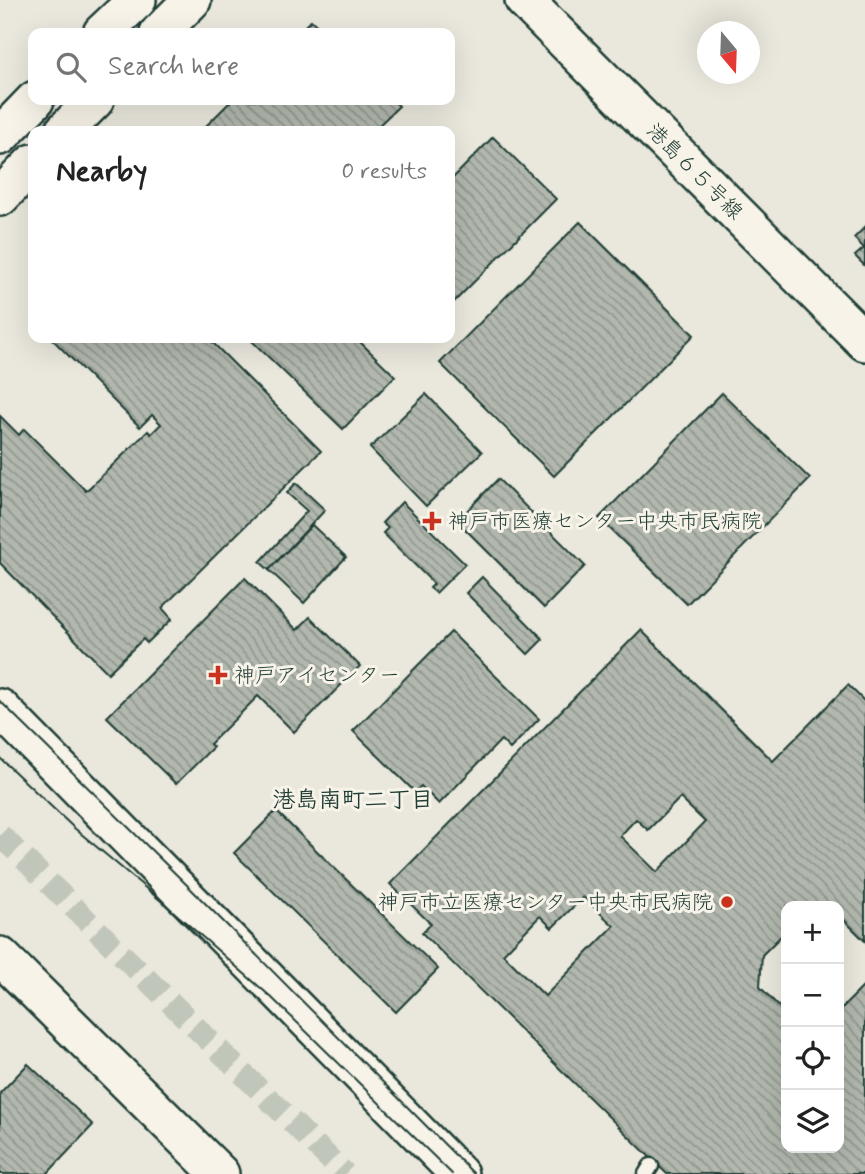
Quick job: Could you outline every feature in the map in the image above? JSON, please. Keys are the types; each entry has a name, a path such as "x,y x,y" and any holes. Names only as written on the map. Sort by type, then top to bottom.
{"street":[{"path":"107,28 137,0"},
{"path":"164,28 191,0"},
{"name":"港島６５号線","path":"524,0 865,342"},
{"path":"69,126 90,105"},
{"path":"0,197 28,168"},
{"path":"0,708 459,1174"},
{"path":"0,956 220,1174"}],"building":[{"path":"311,20 320,28 303,28"},
{"path":"227,105 399,106 378,126 206,126"},
{"path":"493,137 556,199 455,301 455,176"},
{"path":"580,222 694,335 554,476 440,363"},
{"path":"865,227 865,266 855,256 864,248 854,238"},
{"path":"56,343 213,343 321,451 162,608 172,619 147,643 143,639 108,673 0,563 0,416 19,435 24,429 86,491 148,431 151,434 161,424 152,415 140,427"},
{"path":"254,343 361,343 395,376 343,429"},
{"path":"722,393 810,479 687,604 599,518"},
{"path":"426,394 482,452 426,506 370,448"},
{"path":"498,479 585,566 544,608 457,521"},
{"path":"296,483 325,510 269,570 260,562 307,511 287,493"},
{"path":"402,502 465,564 436,593 430,588 434,584 383,533 388,528 382,523"},
{"path":"312,525 346,557 304,603 269,570"},
{"path":"482,577 543,639 528,654 466,593"},
{"path":"245,578 297,630 310,617 360,666 294,732 258,696 210,744 213,747 176,784 107,717"},
{"name":"神戸市立医療センター中央市民病院","path":"641,630 773,761 848,685 865,702 865,941 844,920 844,901 781,901 781,936 762,955 760,987 781,1009 781,1153 844,1153 844,1006 865,985 865,1174 667,1174 422,933 431,924 390,884","holes":["680,798 705,822 657,872 620,836 636,819 648,830","583,897 614,926 545,996 503,954 540,916 552,928"]},
{"path":"451,632 539,719 510,749 501,740 439,804 421,786 415,792 353,731"},
{"path":"276,811 438,969 396,1012 234,853"},
{"path":"28,1064 93,1125 47,1174 0,1174 0,1093"}],"tunnel":[{"path":"0,835 345,1174"}],"tram line":[{"path":"0,701 474,1174"},
{"path":"0,758 73,827 271,997 452,1174"}],"place":[{"name":"神戸市医療センター中央市民病院","path":"432,521"},
{"name":"神戸アイセンター","path":"218,675"},
{"name":"神戸市立医療センター中央市民病院","path":"727,902"}],"district":[{"name":"港島南町二丁目","path":"353,799"}]}
